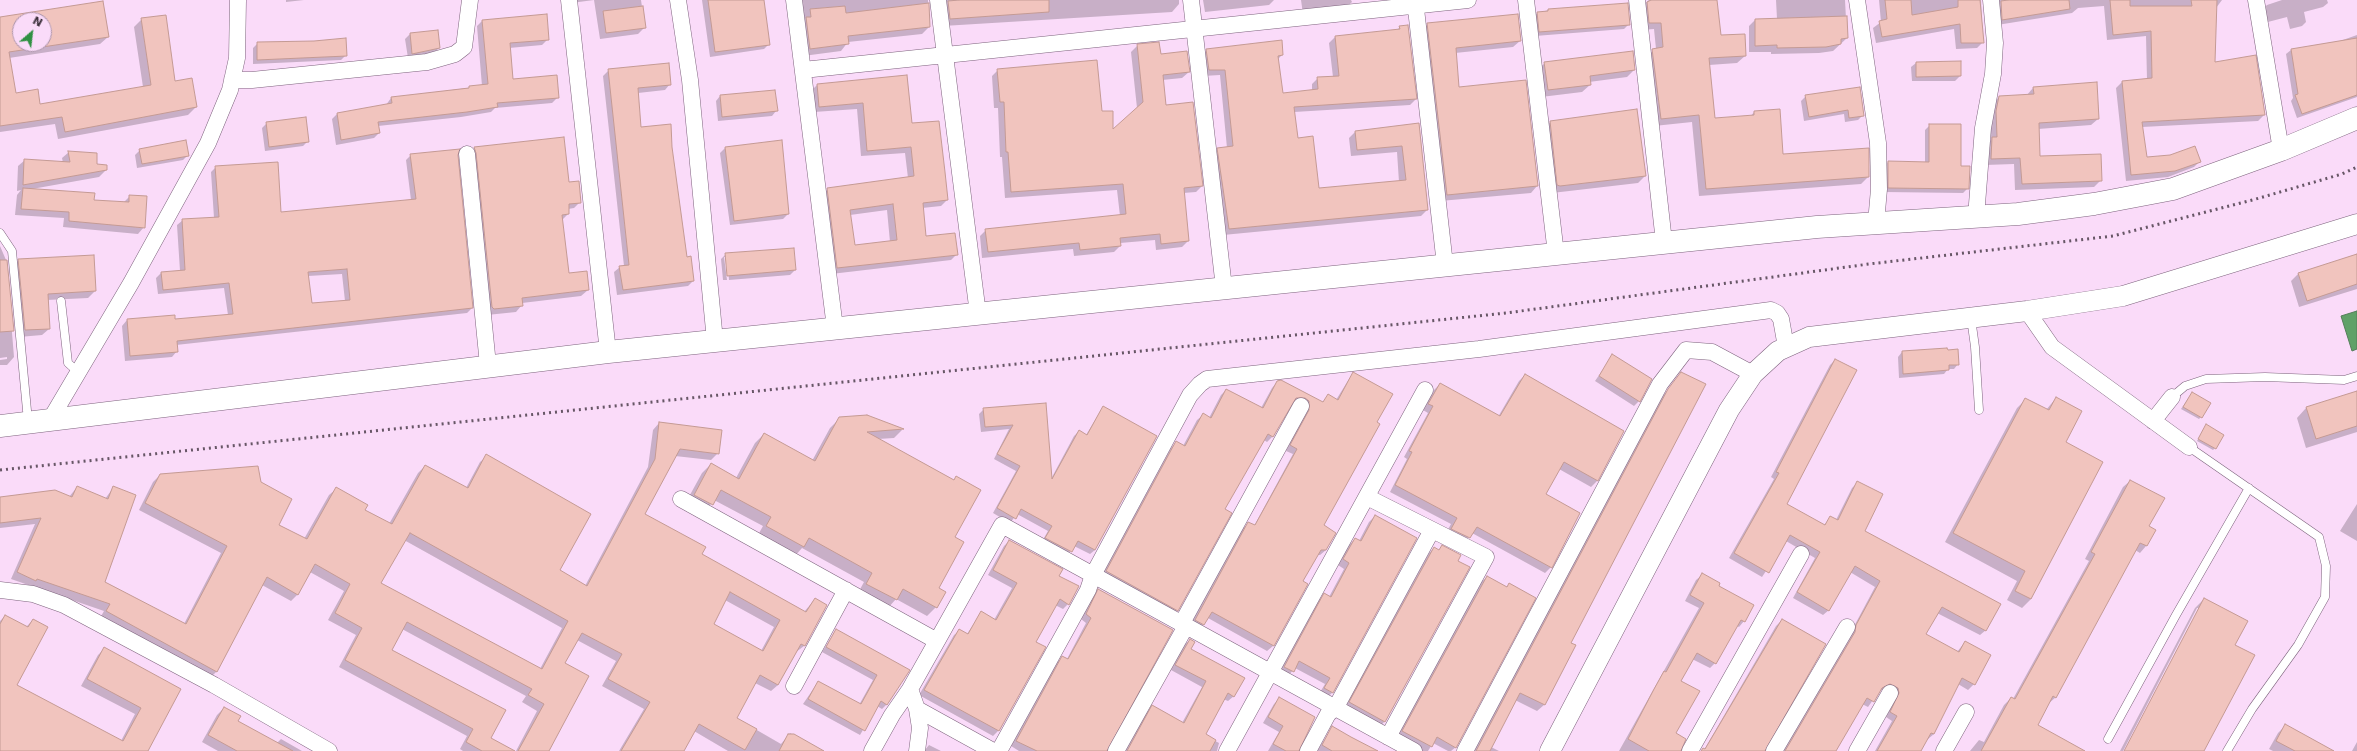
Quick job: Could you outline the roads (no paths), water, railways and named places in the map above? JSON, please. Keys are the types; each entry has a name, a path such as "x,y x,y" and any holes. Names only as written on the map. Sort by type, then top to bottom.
{"main road":[{"path":"0,426 488,365 835,328 1817,227 2018,214 2094,204 2174,188 2281,150 2357,118"}],"street":[{"path":"50,420 131,284 208,143 232,80 237,58 238,0"},
{"path":"232,80 252,80 427,62 454,54 464,47 470,0"},
{"path":"569,0 608,352"},
{"path":"678,0 690,80 715,341"},
{"path":"794,0 835,328"},
{"path":"938,0 978,314"},
{"path":"1191,0 1224,288"},
{"path":"803,70 1195,30 1416,3 1468,0"},
{"path":"1526,0 1556,254"},
{"path":"1637,0 1664,242"},
{"path":"1857,0 1878,143 1879,189 1876,223"},
{"path":"1976,217 1983,128 1993,74 1994,43 1991,0"},
{"path":"2256,0 2281,150"},
{"path":"1416,3 1445,265"},
{"path":"467,154 488,365"},
{"path":"1550,751 1729,410 1753,374 1778,351 1809,337 2027,311 2123,296 2357,224"},
{"path":"999,751 1088,590 1093,574 1190,395 1200,384 1208,379 1479,349 1771,310 1777,312 1781,319 1786,348"},
{"path":"2027,311 2052,347 2189,447"},
{"path":"1465,751 1660,384 1686,350 1712,352 1753,374"},
{"path":"1227,751 1425,390"},
{"path":"2153,422 2172,397"},
{"path":"1116,751 1301,406"},
{"path":"1367,497 1486,557 1389,742"},
{"path":"681,499 937,640"},
{"path":"872,751 892,715 910,689 1002,525 1336,708 1389,742 1414,751"},
{"path":"1308,751 1328,714 1336,708 1432,530"},
{"path":"1690,751 1801,554"},
{"path":"0,590 34,594 64,605 214,685 329,751"},
{"path":"794,686 846,590"},
{"path":"1774,751 1847,627"},
{"path":"910,689 917,708 920,728 917,751"},
{"path":"1857,751 1890,693"},
{"path":"917,708 993,751"},
{"path":"1944,751 1966,712"}],"lane":[{"path":"0,233 12,251 28,422"},
{"path":"61,301 68,363 78,372"},
{"path":"1971,318 1975,347 1979,410"},
{"path":"2172,397 2185,386 2206,379 2265,377 2344,380 2357,376"},
{"path":"2189,447 2319,537 2326,566 2325,597 2298,645 2252,709 2227,751"},
{"path":"2108,739 2176,614 2249,488"}],"railway":[{"path":"0,470 1506,313 1869,264 2113,236 2256,199 2342,174 2357,167"}]}
